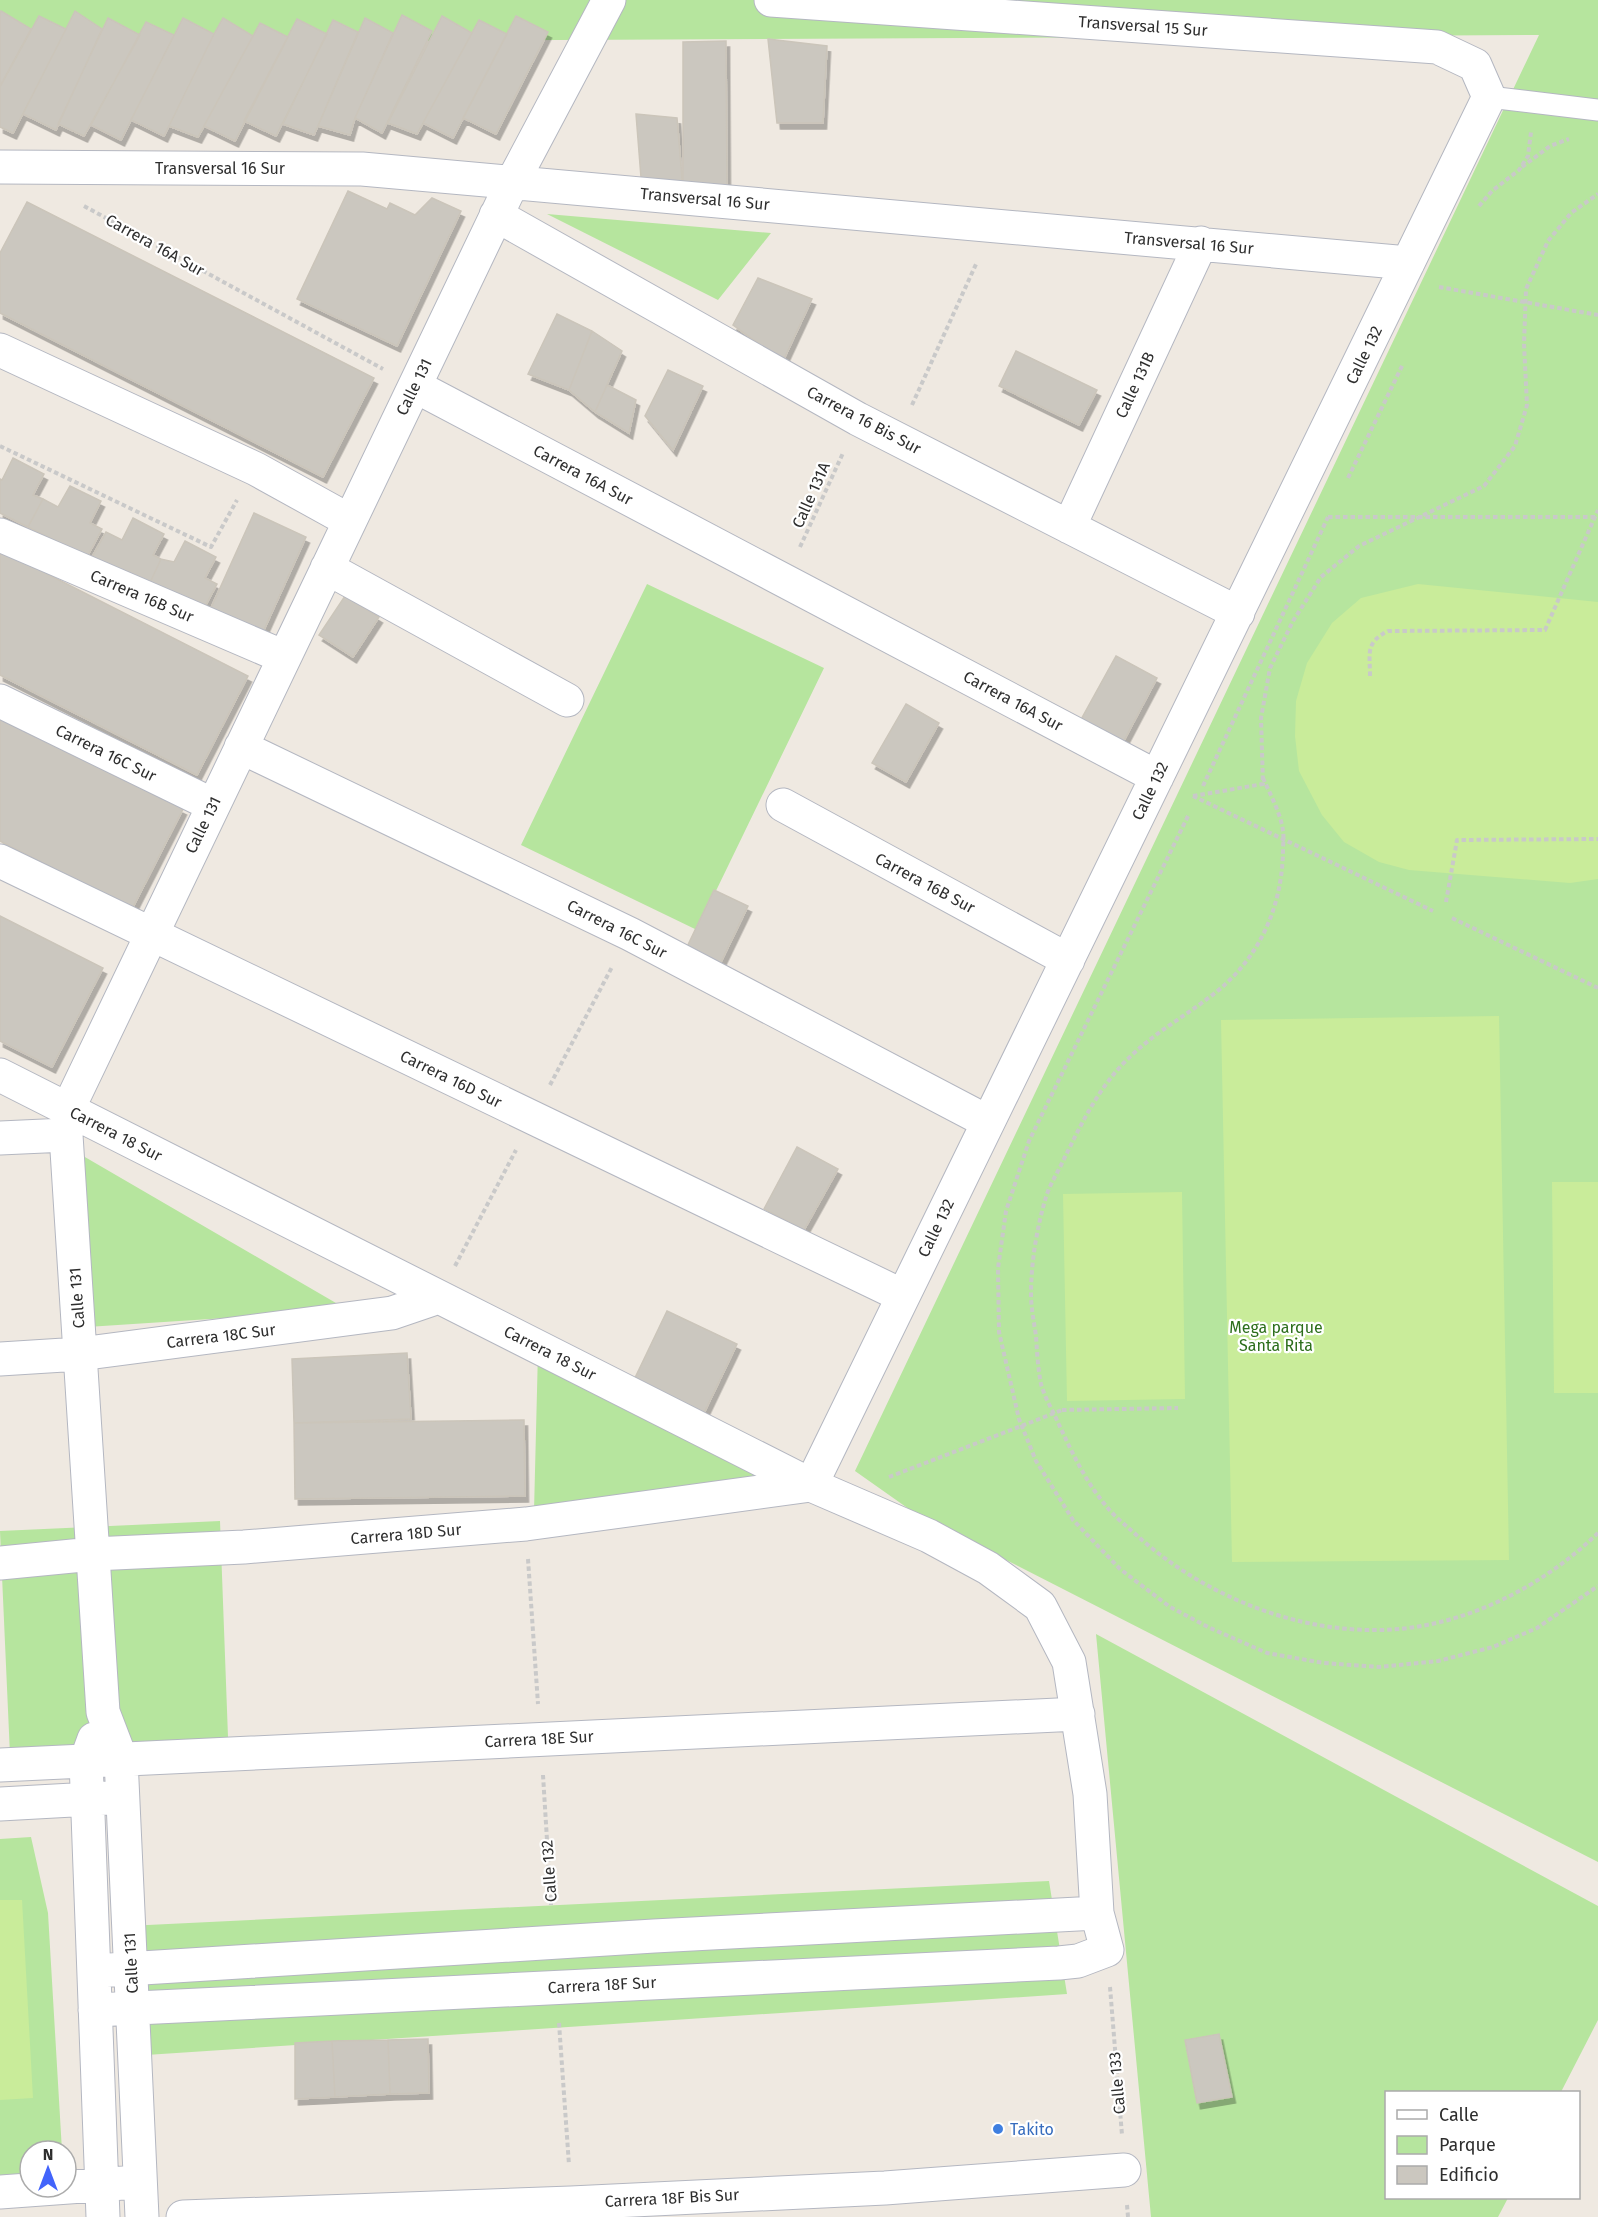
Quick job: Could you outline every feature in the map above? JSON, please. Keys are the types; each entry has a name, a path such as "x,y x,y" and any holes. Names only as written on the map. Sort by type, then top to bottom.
{"street":[{"name":"Calle 131","path":"142,2217 122,1759 103,1712 67,1122 151,934 496,215 609,0"},
{"name":"Transversal 15 Sur","path":"771,0 1437,47 1475,65 1489,98"},
{"name":"Calle 132","path":"824,1491 903,1296 1489,98"},
{"name":"Transversal 16 Sur","path":"0,167 362,169 1408,263"},
{"name":"Carrera 16 Bis Sur","path":"496,215 858,419 1238,613"},
{"name":"Calle 131B","path":"1069,527 1201,243"},
{"path":"0,350 256,469 350,521"},
{"name":"Carrera 16A Sur","path":"415,386 1157,777"},
{"name":"Carrera 16B Sur","path":"0,535 284,657"},
{"path":"327,568 567,700"},
{"name":"Carrera 16C Sur","path":"0,700 213,805"},
{"name":"Carrera 16C Sur","path":"241,747 630,934 988,1122"},
{"name":"Carrera 16B Sur","path":"783,805 1068,960"},
{"name":"Carrera 16D Sur","path":"0,861 903,1296"},
{"name":"Carrera 18 Sur","path":"0,1075 67,1122 439,1297 824,1491 929,1536 988,1568 1040,1606 1069,1662 1078,1714"},
{"path":"0,1138 67,1122"},
{"name":"Carrera 18C Sur","path":"0,1359 80,1354 392,1314 439,1297"},
{"name":"Carrera 18D Sur","path":"0,1563 93,1554 244,1547 526,1524 824,1491"},
{"name":"Calle 131","path":"103,1712 86,1761 103,2201"},
{"path":"1078,1714 1090,1794 1097,1913 1107,1950"},
{"name":"Carrera 18E Sur","path":"0,1765 1078,1714"},
{"path":"0,1804 123,1797"},
{"path":"94,1971 1097,1913"},
{"name":"Carrera 18F Sur","path":"95,2010 1059,1963 1078,1961 1107,1950"},
{"name":"Carrera 18F Bis Sur","path":"183,2217 571,2203 885,2188 1124,2170"},
{"path":"0,2192 103,2201 141,2182"}],"lane":[{"path":"1489,98 1598,110"}],"path":[{"path":"1520,170 1528,156 1531,132 1527,102"},
{"path":"1477,209 1492,191 1550,146 1573,137 1554,132 1527,102"},
{"path":"1598,194 1571,213 1548,241 1526,289 1524,344 1527,405 1515,446 1484,486 1359,546 1321,578 1293,621 1270,669 1260,718 1263,781 1284,830 1282,877 1274,913 1257,947 1213,995 1181,1016 1130,1056 1080,1124 1047,1194 1036,1241 1031,1294 1042,1387 1070,1449 1090,1484 1108,1509 1147,1545 1178,1568 1216,1590 1298,1621 1372,1630 1399,1629 1479,1610 1542,1578 1598,1533"},
{"name":"Carrera 16A Sur","path":"74,201 415,386"},
{"path":"897,439 994,225"},
{"path":"1435,297 1443,277"},
{"path":"1439,287 1598,315"},
{"path":"1344,485 1406,358"},
{"name":"Calle 131A","path":"785,581 858,419"},
{"path":"0,446 211,547 256,469"},
{"path":"1203,786 1334,506"},
{"path":"1370,676 1370,650 1375,638 1388,631 1545,630 1597,517 1598,510"},
{"path":"1328,517 1597,517"},
{"path":"1263,781 1193,795 1433,911"},
{"path":"1188,816 1029,1141 1005,1211 998,1268 999,1332 1022,1425 1036,1461 1073,1520 1120,1569 1170,1608 1267,1653 1324,1663 1379,1667 1438,1660 1492,1647 1537,1628 1598,1586"},
{"path":"1446,902 1457,840 1598,839"},
{"path":"1452,918 1598,988"},
{"path":"824,1491 1062,1410 1178,1408"},
{"name":"Calle 132","path":"526,1524 554,1943"},
{"name":"Calle 133","path":"1107,1950 1128,2217"},
{"path":"557,1987 571,2203"}],"green space":[{"name":"Mega parque Santa Rita","path":"0,0 1598,0 1598,1862 916,1514 855,1471 1539,35 0,43"},
{"path":"547,214 771,233 718,300"},
{"path":"647,584 824,668 697,930 521,845"},
{"path":"1418,584 1598,602 1598,879 1570,883 1409,870 1379,862 1344,842 1322,815 1299,771 1295,736 1296,701 1307,663 1332,623 1361,598"},
{"path":"1499,1016 1509,1560 1232,1562 1221,1020"},
{"path":"78,1153 348,1310 87,1327"},
{"path":"1552,1182 1598,1182 1598,1393 1554,1393"},
{"path":"1182,1192 1185,1399 1067,1401 1063,1194"},
{"path":"538,1351 784,1476 534,1511"},
{"path":"220,1521 228,1737 10,1755 0,1531"},
{"path":"1096,1634 1598,1906 1598,2020 1562,2091 1385,2091 1385,2199 1507,2199 1498,2217 1151,2217"},
{"path":"31,1837 48,1913 61,2139 18,2139 18,2182 0,2184 0,1839"},
{"path":"1049,1881 1067,1994 131,2056 127,1926"},
{"path":"0,1900 22,1900 33,2098 0,2100"}],"building":[{"path":"1,11 31,29 0,86 0,13"},
{"path":"75,11 102,29 56,130 23,114"},
{"path":"402,15 432,31 382,133 355,118"},
{"path":"39,16 66,29 13,133 0,127 0,87"},
{"path":"442,16 472,33 417,134 388,123"},
{"path":"516,16 548,32 496,134 463,118"},
{"path":"108,18 140,35 84,136 58,124"},
{"path":"183,18 214,34 164,136 131,120"},
{"path":"223,18 253,36 198,137 169,126"},
{"path":"365,18 393,33 355,118 350,135 318,126"},
{"path":"297,19 327,34 276,136 244,121"},
{"path":"333,20 358,32 314,135 283,124"},
{"path":"479,20 507,34 453,138 423,123"},
{"path":"146,22 174,35 121,140 91,125"},
{"path":"260,23 288,37 235,141 204,126"},
{"path":"768,39 827,46 823,123 777,123"},
{"path":"726,41 727,188 683,190 683,42"},
{"path":"636,114 677,118 683,190 642,190"},
{"path":"348,191 387,209 390,203 415,215 432,198 461,211 397,346 297,299"},
{"path":"27,202 374,378 323,477 0,313 0,253"},
{"path":"758,278 812,299 783,361 733,325"},
{"path":"557,314 592,331 569,390 528,374"},
{"path":"592,331 622,351 595,412 569,390"},
{"path":"1016,351 1097,390 1079,425 999,386"},
{"path":"668,370 703,386 673,450 645,416"},
{"path":"607,385 636,400 629,433 595,412"},
{"path":"13,458 44,474 33,495 43,499 28,527 0,513 0,479 2,480"},
{"path":"70,486 101,501 90,523 102,529 87,557 28,527 43,499 58,507"},
{"path":"254,513 306,537 263,632 211,608"},
{"path":"133,518 164,534 153,555 161,559 148,587 91,559 106,532 122,540"},
{"path":"185,541 216,557 205,578 217,584 202,612 148,587 161,559 174,562"},
{"path":"0,550 248,676 197,775 0,675"},
{"path":"345,596 379,617 353,657 319,635"},
{"path":"1116,656 1157,678 1120,748 1078,725"},
{"path":"906,704 939,723 906,782 872,763"},
{"path":"0,716 183,809 132,909 0,841"},
{"path":"714,890 748,906 720,964 687,947"},
{"path":"0,916 103,968 52,1067 0,1041"},
{"path":"797,1147 838,1169 804,1230 764,1209"},
{"path":"667,1311 737,1344 704,1413 634,1380"},
{"path":"407,1353 411,1419 294,1423 292,1359"},
{"path":"524,1420 525,1496 295,1499 294,1423"},
{"path":"1219,2034 1232,2097 1197,2103 1185,2040"},
{"path":"428,2039 429,2093 390,2094 388,2040"},
{"path":"388,2040 390,2094 335,2097 332,2041"},
{"path":"332,2041 335,2097 295,2099 295,2043"}],"place":[{"name":"Takito","path":"998,2129"}]}
